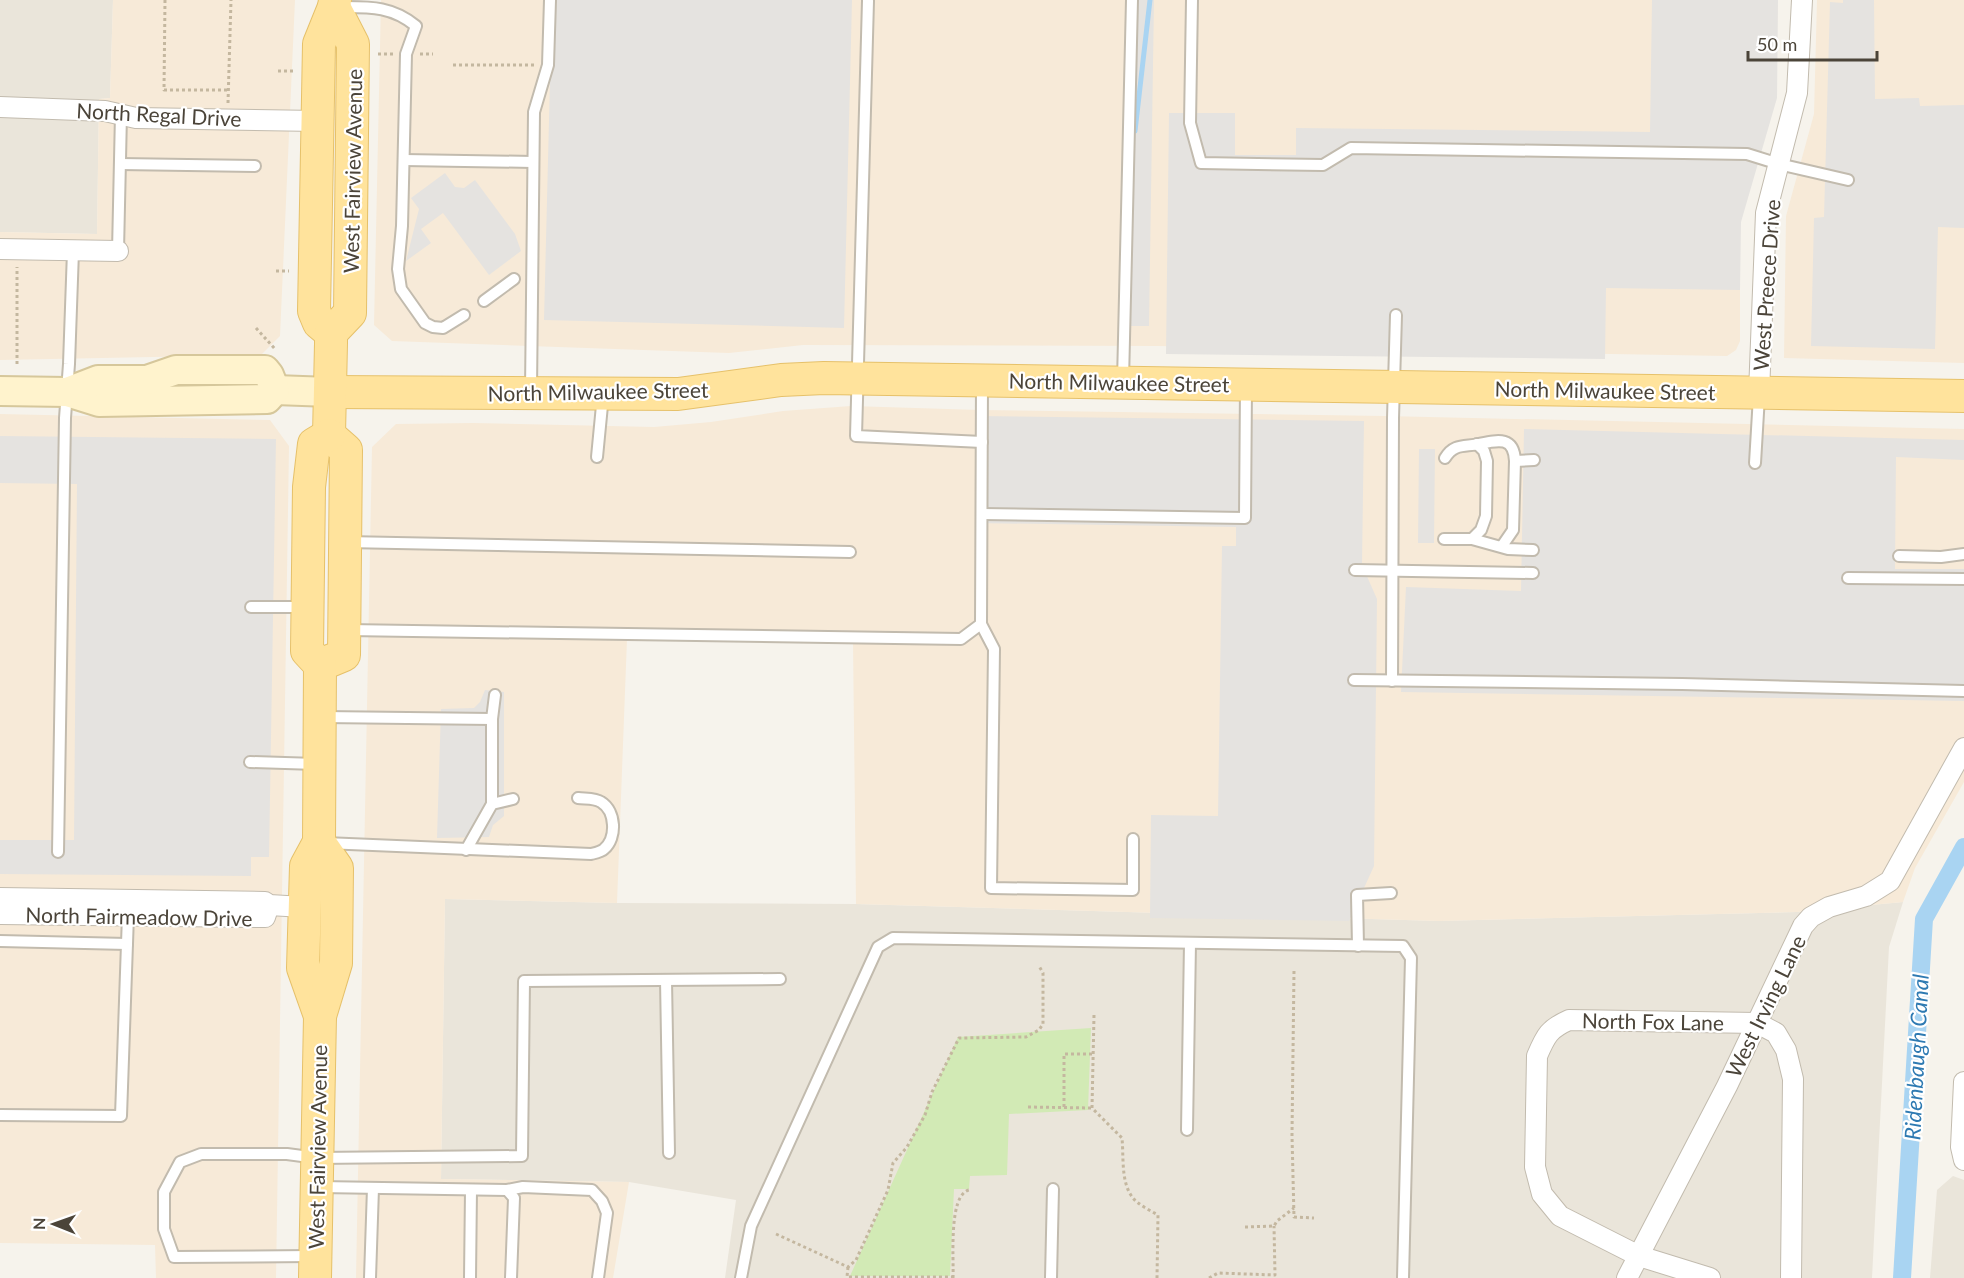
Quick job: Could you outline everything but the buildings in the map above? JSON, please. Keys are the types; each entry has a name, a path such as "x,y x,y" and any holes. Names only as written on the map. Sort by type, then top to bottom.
{"main road":[{"name":"West Fairview Avenue","path":"334,3 353,44 353,59 350,313 331,333 319,323 314,311 319,44 334,3"},
{"path":"320,665 344,655 345,629 346,450 329,435 331,333"},
{"name":"North Milwaukee Street","path":"0,391 67,392 99,402 159,402 267,399 275,390 678,393 781,380 858,378 1964,396"},
{"name":"West Fairview Avenue","path":"320,1016 303,968 306,866 319,842 320,764 320,665 307,651 309,487 314,444 329,435"},
{"name":"West Fairview Avenue","path":"315,1267 320,1016 336,963 337,868 319,842"}],"street":[{"name":"West Preece Drive","path":"1759,393 1766,213 1797,93 1802,0"},
{"name":"North Regal Drive","path":"0,107 105,111 136,118 318,121"},
{"path":"0,249 118,251"},
{"name":"West Irving Lane","path":"1627,1278 1757,1023 1803,926 1811,917 1829,907 1866,896 1890,881 1964,748"},
{"name":"North Fairmeadow Drive","path":"0,898 265,903 304,907"},
{"name":"North Fairmeadow Drive","path":"0,914 265,917 268,905"},
{"name":"North Fox Lane","path":"1710,1278 1639,1256 1560,1216 1542,1194 1534,1167 1537,1056 1552,1028 1569,1020 1757,1023"},
{"path":"1757,1023 1776,1033 1786,1050 1793,1079 1791,1278"},
{"path":"1964,1082 1961,1148 1964,1160"}],"lane":[{"path":"531,393 534,112 548,65 550,0"},
{"path":"1123,382 1132,0"},
{"path":"1192,0 1190,123 1201,163 1323,165 1351,148 1747,154 1848,180"},
{"path":"868,1 856,436 982,442"},
{"path":"334,3 374,7 403,15 416,26 406,54 402,226 398,269 400,289 425,323 433,327 443,328 464,315"},
{"path":"118,251 121,114"},
{"path":"404,160 533,162"},
{"path":"120,164 255,166"},
{"path":"58,852 72,251"},
{"path":"484,301 514,279"},
{"path":"1392,681 1396,315"},
{"path":"982,380 981,624 994,649 991,888 1133,890 1133,839"},
{"path":"981,514 1245,518 1246,384"},
{"path":"597,457 603,392"},
{"path":"1755,463 1759,393"},
{"path":"1445,458 1449,451 1458,446 1489,441 1504,441 1511,445 1515,461 1513,530 1502,546"},
{"path":"1472,539 1481,530 1486,516 1487,461 1484,451 1477,444"},
{"path":"1515,461 1534,460"},
{"path":"1444,539 1472,539 1508,549 1533,550"},
{"path":"346,542 850,552"},
{"path":"1899,556 1941,557 1964,554"},
{"path":"1355,570 1533,573"},
{"path":"1848,578 1964,579"},
{"path":"251,607 308,607"},
{"path":"345,629 961,639 981,624"},
{"path":"1354,680 1694,684 1964,691"},
{"path":"466,850 492,804 492,719 495,695"},
{"path":"320,717 492,719"},
{"path":"250,762 320,764"},
{"path":"319,842 591,854 603,851 610,842 613,830 610,811 601,802 578,798"},
{"path":"492,804 513,799"},
{"path":"1358,946 1358,895 1391,893"},
{"path":"0,1115 120,1116 128,915"},
{"path":"741,1278 751,1226 878,947 893,938 1403,946 1411,958 1403,1278"},
{"path":"0,941 127,944"},
{"path":"1187,1130 1190,943"},
{"path":"317,1173 522,1156 524,981 780,979"},
{"path":"666,980 669,1153"},
{"path":"315,1267 174,1257 166,1235 164,1192 180,1162 201,1154 287,1154 317,1173 373,1188 507,1190 523,1187 592,1190 602,1201 607,1213 598,1278"},
{"path":"370,1278 373,1188"},
{"path":"1051,1278 1053,1189"},
{"path":"470,1278 471,1190"},
{"path":"507,1190 514,1198 512,1278"}],"path":[{"path":"165,0 164,90 227,90"},
{"path":"228,109 231,0"},
{"path":"378,54 395,54"},
{"path":"415,54 434,54"},
{"path":"453,65 536,65"},
{"path":"279,71 293,71"},
{"path":"17,364 18,267"},
{"path":"276,271 289,271"},
{"path":"256,328 279,354"},
{"path":"969,1190 963,1191 960,1195 954,1213 953,1278 848,1278 848,1267 856,1260 888,1190 893,1163 907,1147 925,1115 932,1092 959,1038 1026,1037 1039,1030 1043,1024 1043,973 1039,966"},
{"path":"1294,971 1294,1217 1314,1218"},
{"path":"1092,1108 1094,1015"},
{"path":"1064,1107 1064,1054 1093,1054"},
{"path":"1028,1107 1092,1108 1122,1138 1128,1193 1137,1202 1158,1215 1157,1278"},
{"path":"1209,1278 1218,1273 1275,1275 1275,1226 1277,1221 1294,1208"},
{"path":"1245,1227 1275,1226"},
{"path":"776,1234 848,1267"}],"shaded area":[{"path":"0,0 113,0 110,98 99,99 97,234 0,232"},
{"path":"113,0 295,0 280,336 261,355 0,360 0,232 97,234 99,99 110,98"},
{"path":"381,0 1778,0 1775,92 1740,208 1740,341 1736,350 1727,356 1158,346 803,345 729,353 392,341 374,325"},
{"path":"552,0 852,0 844,328 544,320"},
{"path":"1136,0 1154,0 1149,326 1131,326"},
{"path":"1652,0 1778,0 1777,98 1741,222 1740,290 1606,288 1605,359 1166,354 1169,113 1235,113 1235,155 1296,155 1296,128 1650,132"},
{"path":"1817,0 1964,0 1964,363 1784,358 1786,216 1814,114"},
{"path":"1843,0 1874,0 1875,99 1919,98 1920,106 1964,105 1964,228 1938,227 1935,349 1811,346 1814,218 1824,217 1830,2 1843,3"},
{"path":"445,173 455,187 464,188 475,180 515,234 521,251 489,275 443,213 421,229 431,243 406,261 419,209 411,198"},
{"path":"851,406 1964,429 1964,782 1915,868 1903,902 1797,912 1439,921 856,904 853,642 627,639 617,903 445,899 441,1179 629,1182 613,1278 356,1278 372,447 396,424 473,423 654,427 711,422 783,411"},
{"path":"0,414 270,420 289,446 276,1278 156,1278 155,1245 0,1243"},
{"path":"978,416 1364,421 1362,565 1377,599 1374,866 1349,921 1150,918 1151,815 1218,816 1222,546 1236,546 1236,527 976,523"},
{"path":"1524,429 1964,440 1964,460 1896,457 1895,569 1964,569 1964,701 1401,692 1406,587 1521,591"},
{"path":"0,436 276,439 269,857 251,857 251,876 0,874 0,840 74,840 77,484 0,483"},
{"path":"1419,449 1435,449 1434,543 1418,543"},
{"path":"485,690 504,692 504,816 493,825 489,837 437,838 441,709 474,708 480,702"},
{"path":"445,899 617,903 856,904 1439,921 1797,912 1903,902 1889,947 1872,1278 725,1278 736,1200 629,1182 441,1179"},
{"path":"1953,1176 1964,1180 1964,1278 1930,1278 1937,1190"}],"green space":[{"path":"1091,1028 1088,1110 1009,1114 1007,1175 970,1176 969,1189 954,1189 950,1276 850,1276 958,1037"}],"waterway":[{"path":"1135,131 1150,0"},
{"name":"Ridenbaugh Canal","path":"1902,1278 1924,919 1964,847"}]}
